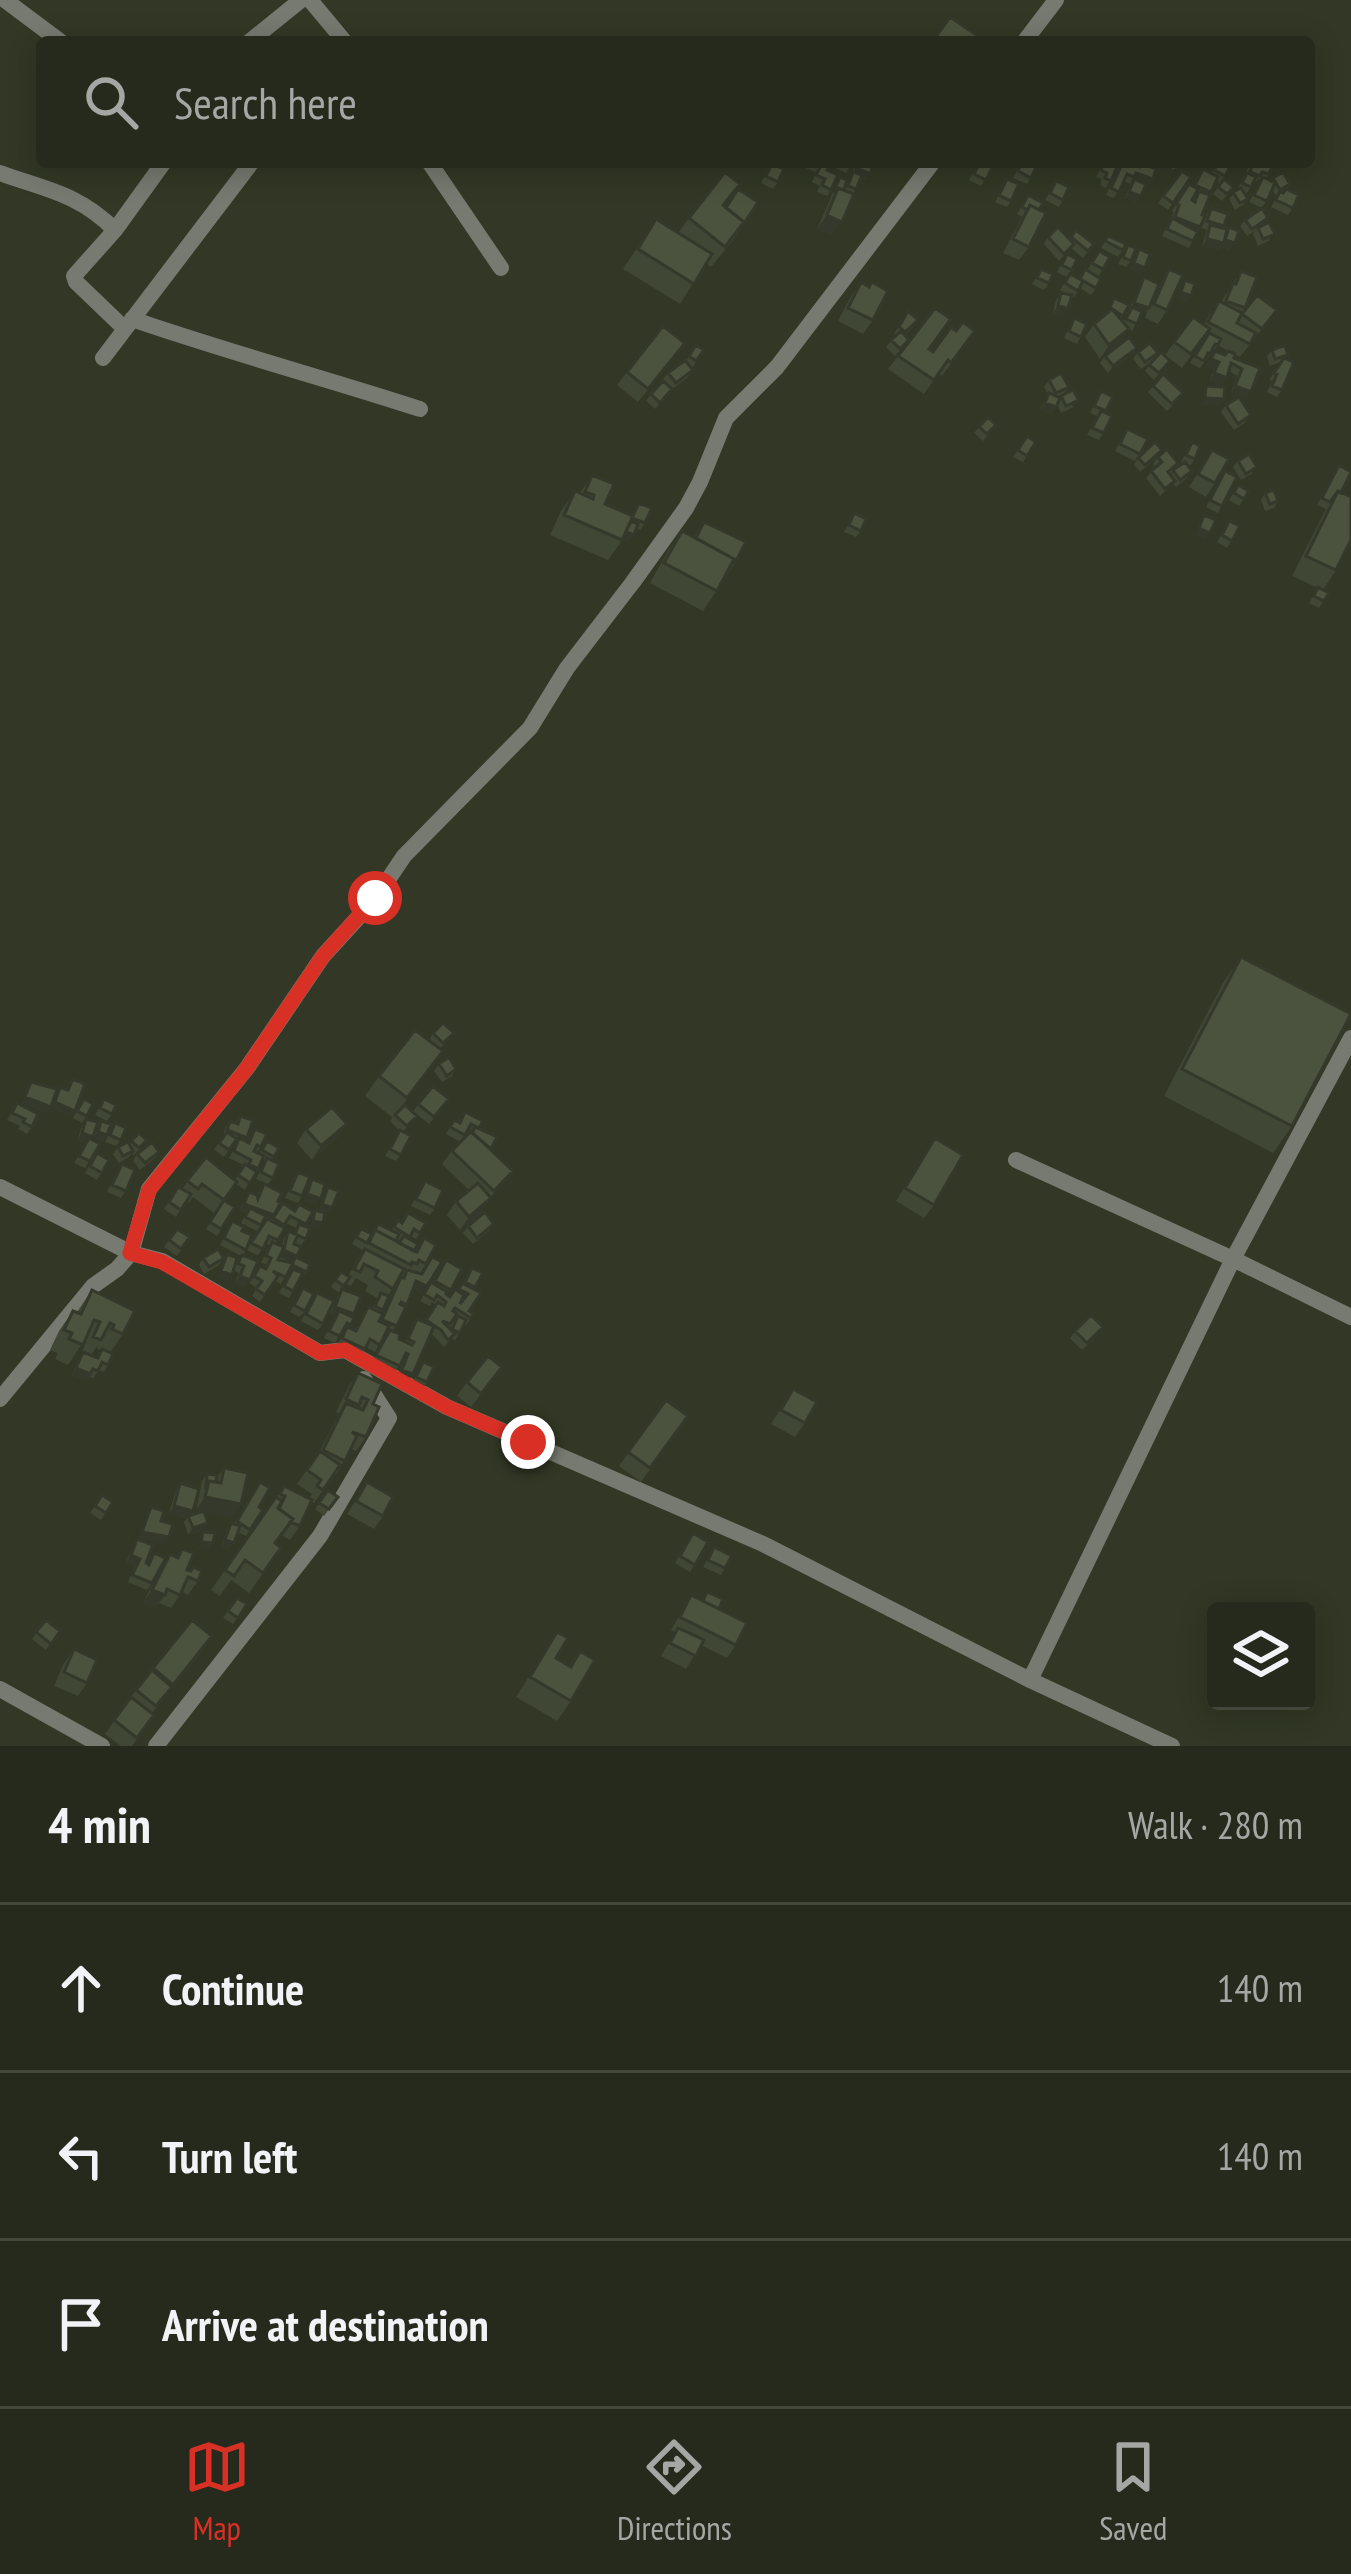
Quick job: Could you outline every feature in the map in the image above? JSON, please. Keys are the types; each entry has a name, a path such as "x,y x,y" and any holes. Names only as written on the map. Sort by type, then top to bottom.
{"street":[{"path":"5,0 53,36"},
{"path":"256,36 301,0"},
{"path":"310,0 339,36"},
{"path":"1029,36 1056,0"},
{"path":"160,168 74,276 76,282 129,324 297,369 420,409"},
{"path":"103,358 247,168"},
{"path":"433,168 501,268"},
{"path":"0,1399 93,1286 118,1269 130,1253 149,1190 247,1068 323,956 375,898 404,856 530,728 567,668 686,508 726,418 777,367 928,168"},
{"path":"0,173 66,194 95,210 115,230"},
{"path":"1030,1680 1233,1259 1351,1038"},
{"path":"1016,1160 1351,1317"},
{"path":"0,1187 130,1253 162,1262 320,1353 345,1350 447,1407 763,1544 1030,1680 1172,1746"},
{"path":"156,1746 320,1536 389,1418 345,1350"},
{"path":"0,1689 102,1746"}],"building":[{"path":"950,17 978,36 936,36"},
{"path":"770,168 784,169 778,182 766,176"},
{"path":"820,168 828,168 838,175 831,190 816,175"},
{"path":"977,168 992,168 986,180 974,174"},
{"path":"1019,168 1036,168 1031,178"},
{"path":"1102,168 1116,168 1111,181"},
{"path":"1120,168 1156,169 1153,179 1127,174 1119,192 1111,188"},
{"path":"1251,168 1272,168 1260,176 1250,172"},
{"path":"1203,169 1218,177 1211,192 1195,185"},
{"path":"1182,171 1191,177 1173,203 1163,196"},
{"path":"725,172 740,184 723,205 744,222 725,247 689,218"},
{"path":"853,172 862,175 856,189 848,186"},
{"path":"1283,172 1290,184 1280,190 1273,178"},
{"path":"1247,173 1256,177 1251,187 1242,183"},
{"path":"840,177 847,180 844,190 834,191"},
{"path":"1263,177 1275,183 1267,201 1254,195"},
{"path":"1007,179 1019,184 1011,201 999,195"},
{"path":"1134,179 1146,184 1141,196 1129,192"},
{"path":"1224,179 1234,187 1227,194 1218,187"},
{"path":"1056,181 1069,187 1063,200 1050,193"},
{"path":"1189,184 1198,189 1195,202 1199,191 1210,195 1200,227 1175,217 1176,204"},
{"path":"838,188 854,194 842,222 827,215"},
{"path":"1241,188 1248,199 1240,203 1233,192"},
{"path":"738,189 758,202 743,225 726,208"},
{"path":"1286,189 1299,195 1293,208 1276,200"},
{"path":"1028,195 1043,203 1039,210 1022,207"},
{"path":"1030,205 1046,213 1029,247 1013,239"},
{"path":"1211,208 1228,214 1224,226 1207,221"},
{"path":"1262,208 1268,218 1252,229 1245,220"},
{"path":"1172,218 1198,232 1193,241 1167,229"},
{"path":"656,219 712,254 694,284 638,249"},
{"path":"1269,222 1275,234 1263,239 1258,228"},
{"path":"1210,225 1227,229 1224,243 1207,239"},
{"path":"1058,227 1074,244 1064,254 1048,237"},
{"path":"1229,227 1239,231 1235,243 1225,240"},
{"path":"1076,230 1094,244 1088,251 1071,237"},
{"path":"1108,236 1126,244 1123,250 1105,241"},
{"path":"1128,245 1136,248 1131,261 1123,257"},
{"path":"1139,249 1150,254 1145,268 1134,263"},
{"path":"1099,251 1110,257 1103,269 1092,263"},
{"path":"1067,254 1077,259 1072,270 1062,265"},
{"path":"1041,269 1053,274 1049,283 1037,278"},
{"path":"1085,269 1101,279 1096,288 1080,279"},
{"path":"1169,269 1183,275 1167,310 1154,304"},
{"path":"1241,271 1257,277 1245,308 1226,301"},
{"path":"1070,274 1083,281 1078,291 1065,283"},
{"path":"1144,277 1159,284 1149,308 1134,303"},
{"path":"1185,280 1195,284 1191,296 1181,292"},
{"path":"861,282 888,291 873,320 848,308"},
{"path":"1061,293 1072,295 1068,308 1058,306"},
{"path":"1257,295 1277,310 1262,329 1242,314"},
{"path":"1114,298 1129,305 1123,316 1109,310"},
{"path":"1219,301 1242,313 1237,323 1256,333 1250,344 1208,322"},
{"path":"1132,307 1142,312 1137,324 1126,319"},
{"path":"935,308 951,319 929,349 933,352 951,327 956,331 963,322 975,331 934,380 898,356"},
{"path":"1112,309 1129,329 1109,345 1094,324"},
{"path":"908,311 918,320 905,332 899,327"},
{"path":"1193,317 1210,329 1191,354 1174,342"},
{"path":"1074,318 1087,324 1081,337 1069,331"},
{"path":"663,326 685,343 648,389 627,372"},
{"path":"901,331 909,340 900,349 891,340"},
{"path":"1209,333 1221,339 1204,361 1195,356"},
{"path":"1129,337 1137,348 1113,366 1105,356"},
{"path":"1150,343 1158,353 1145,362 1138,352"},
{"path":"696,345 704,350 696,361 689,356"},
{"path":"1285,345 1288,355 1275,359 1272,350"},
{"path":"1215,351 1225,355 1228,351 1260,368 1251,392 1235,386 1242,369 1231,363 1227,378 1214,373 1219,362 1211,359"},
{"path":"1161,352 1170,361 1159,373 1149,365"},
{"path":"1284,358 1294,362 1282,390 1272,386"},
{"path":"685,360 693,370 676,383 668,373"},
{"path":"1061,373 1069,387 1056,393 1049,380"},
{"path":"1163,374 1183,393 1172,404 1153,386"},
{"path":"663,381 672,389 660,403 651,394"},
{"path":"1206,386 1225,387 1224,399 1205,398"},
{"path":"1073,390 1079,400 1066,406 1061,396"},
{"path":"1101,391 1113,397 1106,411 1094,406"},
{"path":"1049,393 1060,398 1056,407 1045,403"},
{"path":"1239,397 1251,415 1238,424 1226,405"},
{"path":"1101,411 1112,416 1104,433 1092,428"},
{"path":"988,417 996,425 987,434 979,427"},
{"path":"1127,429 1148,439 1140,454 1120,444"},
{"path":"1027,436 1036,442 1027,456 1018,450"},
{"path":"1155,442 1162,450 1145,465 1138,458"},
{"path":"1192,442 1200,446 1195,459 1186,455"},
{"path":"1167,449 1178,463 1168,472 1175,481 1165,489 1151,471 1162,462 1158,457"},
{"path":"1212,450 1229,459 1215,483 1198,474"},
{"path":"1249,454 1257,467 1246,474 1238,461"},
{"path":"1185,462 1192,471 1180,480 1173,470"},
{"path":"1339,465 1351,472 1341,493 1330,502 1322,498"},
{"path":"1225,471 1237,477 1222,506 1210,500"},
{"path":"592,475 614,484 605,504 633,516 622,540 564,515 575,491 593,499 594,495 585,492"},
{"path":"1238,485 1249,491 1244,499 1234,493"},
{"path":"1274,490 1278,501 1270,504 1265,493"},
{"path":"1338,491 1351,497 1351,540 1336,570 1306,556"},
{"path":"639,503 652,508 645,523 632,518"},
{"path":"854,513 866,519 861,531 849,525"},
{"path":"1204,515 1216,520 1210,533 1199,528"},
{"path":"631,521 638,524 634,535 626,532"},
{"path":"1229,521 1240,526 1232,541 1222,535"},
{"path":"704,522 746,542 735,563 696,538"},
{"path":"682,531 734,559 717,591 664,563"},
{"path":"1318,587 1329,593 1324,601 1314,596"},
{"path":"1241,957 1351,1014 1292,1126 1182,1069"},
{"path":"443,1023 454,1033 443,1043 433,1033"},
{"path":"415,1030 443,1051 407,1098 379,1076"},
{"path":"449,1057 456,1069 447,1076 439,1064"},
{"path":"73,1079 85,1084 75,1111 55,1102 60,1087 68,1090"},
{"path":"31,1082 57,1089 51,1107 25,1097"},
{"path":"433,1086 449,1099 434,1117 418,1104"},
{"path":"84,1099 93,1104 87,1116 77,1111"},
{"path":"104,1099 116,1105 112,1114 100,1108"},
{"path":"17,1103 38,1114 32,1127 12,1113"},
{"path":"405,1105 417,1116 407,1126 395,1115"},
{"path":"332,1107 347,1124 321,1146 306,1129"},
{"path":"465,1112 483,1121 479,1128 471,1124 465,1135 450,1127 454,1120 460,1123"},
{"path":"240,1116 253,1120 247,1138 227,1130 230,1121 238,1124"},
{"path":"86,1119 98,1122 93,1137 82,1133"},
{"path":"101,1121 111,1124 107,1135 98,1132"},
{"path":"115,1123 126,1128 121,1140 110,1135"},
{"path":"475,1127 497,1137 491,1149 472,1133"},
{"path":"255,1129 267,1134 254,1151 264,1156 258,1169 234,1151 239,1138 249,1143"},
{"path":"400,1130 411,1136 401,1155 390,1149"},
{"path":"471,1131 513,1171 494,1191 452,1151"},
{"path":"227,1132 237,1139 229,1150 219,1143"},
{"path":"139,1133 147,1140 139,1148 131,1141"},
{"path":"89,1138 100,1144 90,1161 79,1156"},
{"path":"935,1138 963,1155 934,1205 905,1188"},
{"path":"267,1141 279,1148 274,1157 262,1150"},
{"path":"128,1142 133,1151 123,1156 118,1147"},
{"path":"152,1142 159,1152 145,1163 137,1154"},
{"path":"97,1153 109,1160 102,1173 90,1166"},
{"path":"206,1157 237,1182 224,1200 202,1184 198,1189 187,1181"},
{"path":"267,1158 279,1164 273,1178 261,1172"},
{"path":"122,1164 135,1170 126,1191 112,1185"},
{"path":"245,1164 257,1172 250,1183 238,1175"},
{"path":"298,1172 310,1177 302,1196 290,1191"},
{"path":"312,1179 325,1184 321,1199 307,1194"},
{"path":"425,1181 443,1190 435,1208 416,1199"},
{"path":"478,1183 491,1198 469,1217 456,1201"},
{"path":"264,1184 282,1193 274,1215 244,1204 249,1192 258,1199"},
{"path":"178,1187 191,1194 181,1210 169,1202"},
{"path":"328,1187 339,1191 332,1208 322,1204"},
{"path":"224,1200 235,1207 221,1229 210,1222"},
{"path":"283,1203 295,1211 299,1204 313,1212 306,1224 290,1216 284,1225 273,1218"},
{"path":"250,1208 266,1216 261,1225 245,1217"},
{"path":"315,1210 325,1213 323,1223 313,1221"},
{"path":"485,1212 494,1224 477,1238 468,1226"},
{"path":"408,1213 426,1223 410,1237 394,1227"},
{"path":"267,1219 285,1228 278,1240 269,1236 263,1249 251,1243"},
{"path":"232,1221 252,1235 246,1250 224,1238"},
{"path":"299,1224 310,1228 306,1239 295,1234"},
{"path":"378,1224 399,1234 396,1241 375,1230 372,1235"},
{"path":"177,1229 190,1237 181,1249 169,1240"},
{"path":"361,1229 372,1234 367,1243 356,1237"},
{"path":"375,1230 417,1252 424,1238 436,1245 426,1264 419,1260 411,1265 369,1243"},
{"path":"288,1231 298,1235 297,1256 284,1250"},
{"path":"404,1236 418,1244 414,1251 399,1243"},
{"path":"272,1242 284,1247 278,1260 293,1263 295,1257 310,1264 307,1272 292,1265 286,1277 273,1271 278,1276 265,1295 256,1289 262,1281 254,1276 260,1266 266,1269"},
{"path":"218,1249 224,1258 209,1267 203,1258"},
{"path":"365,1249 404,1269 393,1289 375,1277 378,1271 364,1264 360,1272 354,1269"},
{"path":"227,1254 237,1258 232,1275 221,1271"},
{"path":"242,1255 258,1261 250,1280 240,1276"},
{"path":"432,1257 442,1262 427,1286 416,1281 407,1305 401,1302 406,1307 397,1326 382,1320 401,1277 407,1270 422,1274"},
{"path":"446,1260 462,1269 451,1290 435,1281"},
{"path":"472,1268 483,1273 475,1287 465,1282"},
{"path":"293,1269 303,1273 293,1291 284,1286"},
{"path":"341,1272 350,1277 344,1286 335,1280"},
{"path":"431,1282 450,1297 455,1289 464,1295 460,1304 468,1294 459,1289 462,1283 481,1293 469,1311 474,1314 471,1318 455,1308 457,1314 450,1324 442,1321 455,1334 448,1340 426,1320 438,1302 444,1306 446,1302 424,1294"},
{"path":"303,1288 314,1294 305,1311 294,1305"},
{"path":"342,1289 361,1296 354,1314 335,1307"},
{"path":"92,1290 135,1311 123,1334 110,1323 101,1340 93,1337 100,1322 94,1320 83,1345 69,1339 72,1333 64,1330 73,1311 81,1314"},
{"path":"317,1293 334,1301 323,1324 306,1314"},
{"path":"381,1293 389,1296 383,1310 375,1306"},
{"path":"368,1307 383,1314 379,1321 389,1326 380,1345 370,1339 365,1349 342,1338 347,1327 356,1331"},
{"path":"339,1311 354,1318 340,1336 329,1331"},
{"path":"1091,1315 1103,1327 1087,1343 1075,1331"},
{"path":"458,1316 466,1320 460,1333 452,1329"},
{"path":"417,1319 434,1326 413,1374 402,1370 408,1354 400,1366 376,1355 390,1330 412,1345 408,1339"},
{"path":"102,1349 113,1354 108,1365 102,1362 90,1374 76,1368 83,1352 98,1358"},
{"path":"488,1356 502,1367 481,1394 467,1382"},
{"path":"423,1362 434,1367 427,1382 416,1377"},
{"path":"358,1373 382,1384 373,1404 379,1407 366,1437 352,1432 357,1436 345,1461 323,1450 346,1403 363,1410 368,1400 362,1397 359,1405 346,1399"},
{"path":"793,1389 817,1402 805,1423 781,1410"},
{"path":"666,1400 688,1416 650,1468 628,1452"},
{"path":"320,1451 340,1465 323,1490 317,1486 321,1480 307,1470"},
{"path":"224,1468 248,1473 241,1504 205,1497 209,1481 221,1483"},
{"path":"260,1482 270,1488 250,1530 237,1521"},
{"path":"367,1482 393,1497 383,1516 356,1501"},
{"path":"180,1483 199,1489 193,1511 174,1506"},
{"path":"284,1486 312,1500 300,1526 279,1509"},
{"path":"328,1490 338,1497 329,1509 319,1503"},
{"path":"102,1495 113,1502 106,1513 95,1506"},
{"path":"276,1497 282,1501 278,1508 293,1519 275,1543 281,1548 263,1573 245,1560 234,1576 225,1570"},
{"path":"151,1507 164,1511 161,1521 173,1524 169,1537 142,1532"},
{"path":"204,1511 208,1523 193,1528 188,1516"},
{"path":"231,1523 240,1526 234,1543 225,1540"},
{"path":"203,1532 215,1533 213,1543 201,1542"},
{"path":"693,1533 708,1542 695,1565 680,1556"},
{"path":"137,1539 153,1545 149,1565 154,1553 166,1558 152,1583 132,1575 140,1559 131,1555"},
{"path":"714,1547 732,1556 725,1568 708,1560"},
{"path":"182,1549 194,1553 187,1570 202,1571 198,1581 188,1577 180,1595 167,1589 165,1595 152,1590 170,1554 178,1558"},
{"path":"707,1592 723,1599 719,1609 703,1601"},
{"path":"691,1595 747,1623 736,1645 680,1617"},
{"path":"237,1598 247,1604 238,1618 228,1611"},
{"path":"46,1620 60,1631 51,1644 36,1632"},
{"path":"192,1620 212,1636 173,1685 153,1668"},
{"path":"678,1628 704,1640 696,1656 670,1643"},
{"path":"557,1632 568,1638 556,1658 571,1667 580,1651 595,1660 571,1701 530,1677"},
{"path":"74,1649 97,1660 87,1683 64,1672"},
{"path":"152,1670 172,1687 156,1706 136,1690"},
{"path":"131,1697 154,1715 137,1738 114,1720"}],"route":[{"path":"375,898 323,956 247,1068 149,1190 130,1253 162,1262 320,1353 345,1350 447,1407 528,1442"}]}
